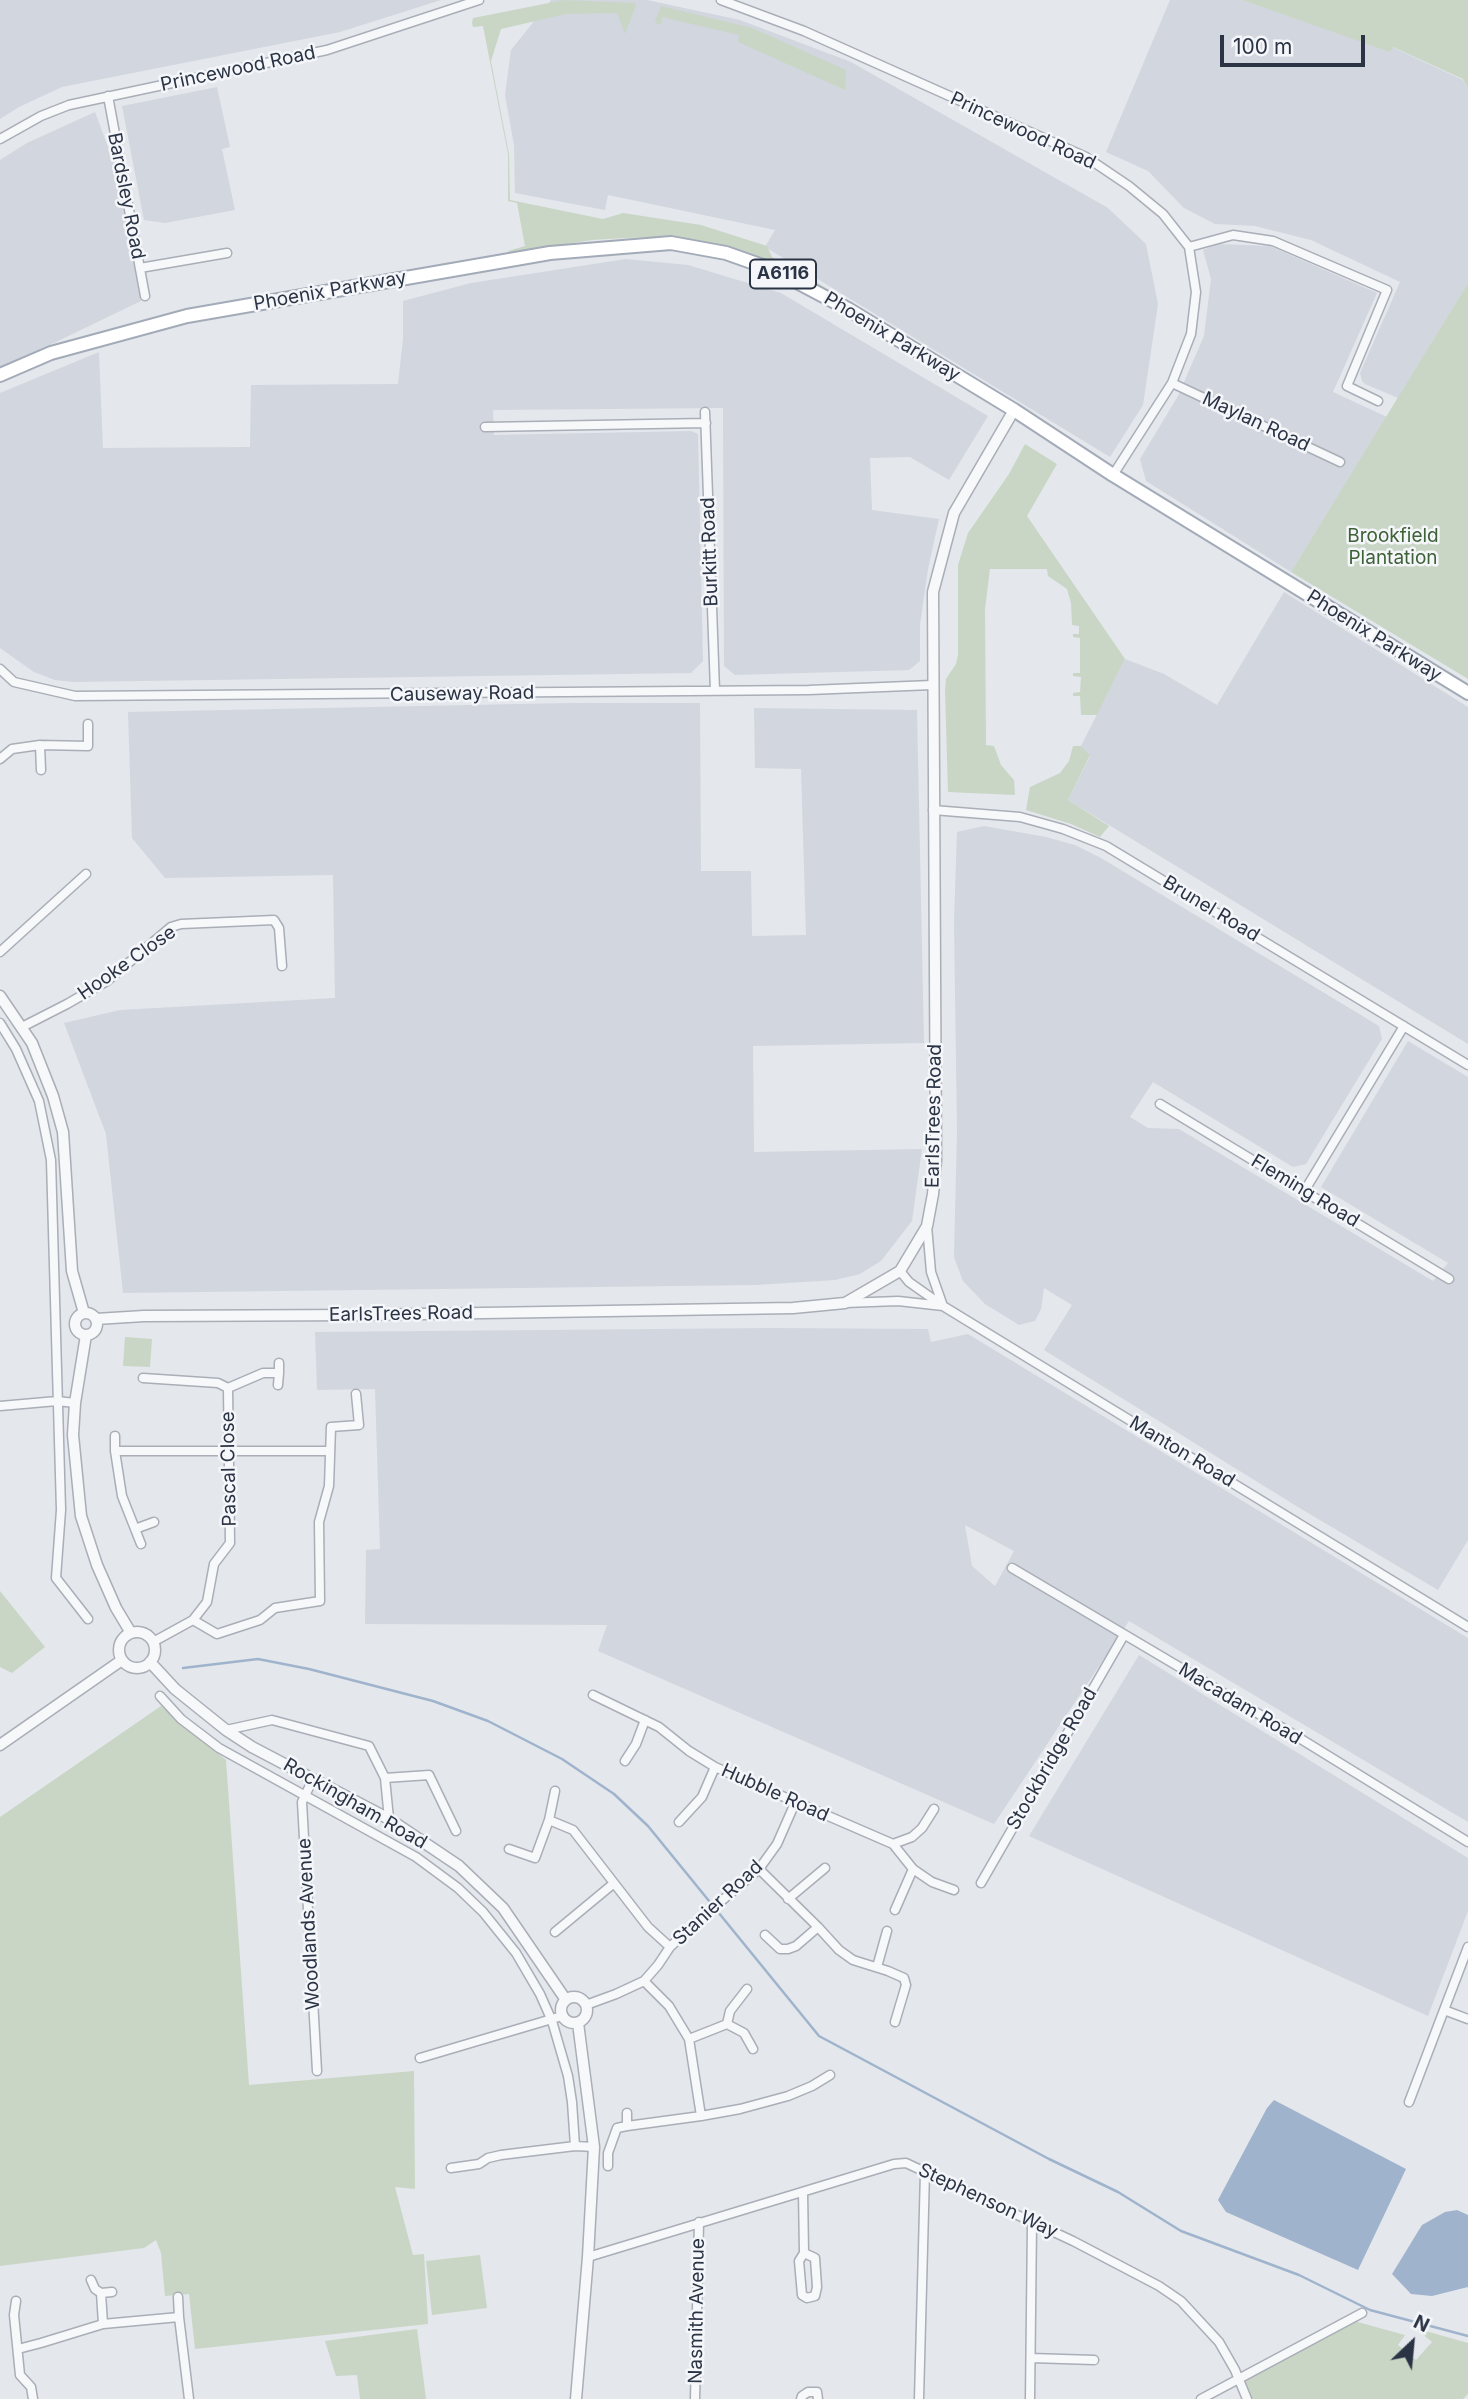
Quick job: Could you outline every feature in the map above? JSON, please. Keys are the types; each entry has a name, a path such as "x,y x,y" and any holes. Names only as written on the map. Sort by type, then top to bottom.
{"main road":[{"name":"Phoenix Parkway","path":"0,375 51,353 187,316 550,253 671,243 726,253 774,270 848,309 1468,693"}],"street":[{"name":"Princewood Road","path":"0,139 55,110 108,96 327,50 479,0"},
{"name":"Princewood Road","path":"722,0 804,31 1086,157 1129,186 1163,214 1189,247 1196,292 1191,334 1172,383 1113,475"},
{"name":"Bardsley Road","path":"108,96 145,296"},
{"path":"1189,247 1233,235 1273,241 1387,290 1347,386 1378,401"},
{"path":"140,268 227,253"},
{"name":"Maylan Road","path":"1172,383 1340,462"},
{"name":"EarlsTrees Road","path":"96,1319 144,1316 793,1308 845,1303 900,1271 927,1226 936,1161 933,592 954,513 1014,410"},
{"name":"Burkitt Road","path":"705,412 715,691"},
{"path":"485,427 706,424"},
{"name":"Causeway Road","path":"0,669 14,682 75,696 809,690 932,685"},
{"path":"0,759 12,749 40,745 88,746 88,724"},
{"path":"40,745 41,770"},
{"name":"Brunel Road","path":"933,810 1020,817 1063,829 1106,846 1468,1065"},
{"path":"0,952 86,874"},
{"name":"Hooke Close","path":"22,1027 107,981 171,927 181,924 274,920 281,937 282,965"},
{"path":"0,996 32,1043 53,1096 63,1132 72,1271 84,1313"},
{"path":"0,1023 16,1049 39,1101 49,1149 55,1252 61,1510 56,1578 88,1619"},
{"path":"1305,1191 1404,1026"},
{"name":"Fleming Road","path":"1160,1104 1450,1279"},
{"path":"845,1303 898,1301 943,1306 931,1272 927,1226"},
{"name":"Manton Road","path":"900,1271 909,1282 943,1306 1468,1627"},
{"path":"84,1313 92,1314 96,1319 95,1330 86,1335 79,1332 75,1324 78,1317 84,1313"},
{"path":"86,1335 75,1403 73,1435 81,1516 97,1565 131,1633"},
{"path":"278,1385 279,1363"},
{"name":"Pascal Close","path":"144,1378 218,1383 229,1388 264,1373 279,1373"},
{"name":"Pascal Close","path":"193,1620 207,1602 214,1564 230,1543 229,1388"},
{"path":"153,1642 193,1620 217,1634 260,1620 275,1608 320,1601 320,1522 330,1486 331,1427 359,1426 356,1394"},
{"path":"0,1406 75,1403"},
{"path":"115,1436 121,1496 141,1544"},
{"path":"116,1451 330,1451"},
{"path":"135,1529 155,1522"},
{"name":"Macadam Road","path":"1012,1568 1296,1736 1468,1842"},
{"path":"131,1633 143,1633 153,1642 155,1655 150,1662 139,1668 133,1668 122,1660 119,1654 121,1642 131,1633"},
{"name":"Stockbridge Road","path":"981,1883 1124,1635"},
{"path":"0,1745 122,1660"},
{"name":"Rockingham Road","path":"150,1662 175,1689 226,1730 388,1819 459,1866 503,1908 566,2000"},
{"name":"Hubble Road","path":"593,1695 659,1727 715,1767 893,1844 913,1869 954,1891"},
{"path":"160,1696 181,1719 209,1741 385,1839 440,1873 483,1912 529,1975 552,2021 568,2076 575,2146"},
{"path":"226,1730 272,1720 369,1745 385,1778 388,1819"},
{"path":"625,1761 636,1744 645,1720"},
{"path":"680,1822 702,1797 715,1767"},
{"path":"385,1778 429,1775 456,1831"},
{"name":"Woodlands Avenue","path":"313,1779 304,1796 302,1808 317,2071"},
{"path":"509,1849 535,1858 549,1820 555,1791"},
{"name":"Stanier Road","path":"586,2005 644,1981 670,1947 759,1869 777,1844 795,1803"},
{"path":"893,1844 912,1837 922,1828 934,1809"},
{"path":"549,1820 573,1830 648,1927 670,1947"},
{"path":"788,1899 825,1868"},
{"path":"759,1869 839,1950 853,1960 904,1978 906,1985 895,2022"},
{"path":"895,1910 913,1869"},
{"path":"555,1932 613,1884"},
{"path":"499,1932 513,1922"},
{"path":"765,1935 780,1949 788,1949 796,1946 818,1927"},
{"path":"877,1967 887,1931"},
{"path":"1409,2102 1468,1947"},
{"path":"644,1981 669,2006 689,2039 701,2116"},
{"path":"727,2024 730,2011 747,1989"},
{"path":"578,1997 586,2005 587,2015 578,2022 569,2022 562,2016 561,2007 566,2000 578,1997"},
{"path":"1444,2010 1468,2019"},
{"path":"420,2058 562,2016"},
{"path":"576,2399 594,2147 578,2022"},
{"path":"689,2039 727,2024 744,2033 752,2049"},
{"path":"608,2166 608,2153 617,2128 740,2109 788,2096 830,2075"},
{"path":"627,2113 627,2126"},
{"path":"451,2168 479,2164 493,2156 575,2146 594,2147"},
{"name":"Stephenson Way","path":"588,2257 894,2164 905,2163 1073,2241 1159,2286 1181,2301 1219,2342 1247,2399"},
{"path":"919,2399 925,2172"},
{"path":"803,2192 804,2253 799,2261 802,2295 807,2298 815,2296 816,2268 815,2258 804,2253"},
{"name":"Nasmith Avenue","path":"695,2399 699,2222"},
{"path":"1030,2399 1032,2223"},
{"path":"91,2280 94,2289 101,2293 111,2292"},
{"path":"101,2293 103,2324"},
{"path":"178,2297 189,2399"},
{"path":"16,2301 10,2314 18,2349 20,2375 31,2387 33,2399"},
{"path":"1201,2399 1362,2313"},
{"path":"18,2349 103,2324 179,2317"},
{"path":"1031,2358 1094,2360"},
{"path":"801,2399 808,2392 817,2392 818,2399"}],"shaded area":[{"path":"0,0 441,0 340,32 62,87 0,119"},
{"path":"551,0 647,0 740,20 851,62 1108,208 1146,244 1158,304 1143,405 1110,457 765,247 775,230 608,195 605,210 515,193 514,145 505,95 511,50"},
{"path":"1170,0 1242,0 1390,51 1392,47 1463,80 1468,89 1468,283 1398,398 1365,384 1360,373 1400,282 1311,240 1255,226 1215,224 1184,208 1148,171 1106,152"},
{"path":"217,87 230,147 222,149 235,210 165,223 144,220 122,106"},
{"path":"95,112 114,163 141,301 0,369 0,160 27,143"},
{"path":"1217,244 1270,246 1377,293 1333,392 1387,417 1291,572 1146,481 1140,459 1178,396 1204,336 1211,279 1203,250"},
{"path":"626,259 688,265 781,293 988,416 949,480 910,457 870,458 872,510 939,519 920,625 920,661 909,670 735,675 724,666 723,408 493,410 494,435 691,431 698,434 703,661 691,673 73,682 55,680 34,672 0,648 0,393 99,352 103,448 250,447 251,385 398,384 403,339 403,301 471,283"},
{"path":"1284,592 1468,707 1468,1044 1068,800 1090,756 1081,746 1125,659 1164,674 1217,705"},
{"path":"700,703 701,871 751,871 752,936 806,935 801,769 755,768 754,708 917,710 924,1043 753,1046 754,1152 922,1149 912,1221 881,1261 860,1274 835,1280 756,1285 123,1293 106,1134 64,1023 120,1010 335,998 333,875 165,878 132,838 128,712"},
{"path":"984,826 1046,837 1075,845 1101,858 1379,1026 1382,1039 1306,1164 1293,1167 1153,1082 1130,1117 1148,1128 1179,1129 1433,1281 1448,1263 1321,1187 1408,1041 1468,1077 1468,1540 1438,1590 1044,1350 1072,1305 1044,1288 1041,1309 1035,1321 1019,1325 985,1304 963,1281 954,1257 957,1131 954,922 957,832"},
{"path":"928,1329 931,1342 968,1334 1468,1638 1468,1822 1129,1621 994,1824 598,1651 607,1625 365,1624 366,1550 380,1549 375,1389 317,1390 315,1332","holes":["965,1525 1014,1551 995,1586 972,1566"]},
{"path":"1139,1655 1468,1858 1468,1911 1428,2016 1029,1836"}],"green space":[{"path":"564,0 636,5 625,34 617,13 566,14 501,29 491,61 509,154 510,200 603,219 623,213 701,225 767,246 772,257 869,313 873,323 716,245 659,237 592,240 510,253 508,251 525,246 517,203 508,201 508,154 483,26 473,27 473,18"},
{"path":"1242,0 1468,0 1468,89 1463,79 1393,47 1390,52"},
{"path":"661,6 752,28 846,70 845,90 738,42 739,35 662,17 661,24 657,24 655,21"},
{"name":"Brookfield Plantation","path":"1468,283 1468,679 1291,572"},
{"path":"1025,444 1057,464 1027,516 1125,659 1097,715 1081,715 1080,696 1073,696 1073,693 1080,692 1081,677 1073,676 1073,673 1080,673 1080,638 1073,637 1073,634 1079,634 1079,626 1072,625 1067,589 1048,576 1047,569 990,569 985,609 986,745 994,746 1001,765 1014,780 1015,795 948,792 945,690 946,679 956,664 958,655 958,565 968,533 1009,474"},
{"path":"1073,746 1081,746 1090,755 1068,800 1109,826 1100,837 1071,824 1026,810 1030,787 1060,773 1069,761"},
{"path":"125,1337 152,1339 150,1367 123,1366"},
{"path":"0,1591 45,1647 12,1673 0,1667"},
{"path":"161,1706 226,1760 249,2085 414,2071 415,2189 395,2187 413,2255 424,2254 428,2324 195,2349 189,2294 165,2296 161,2253 156,2240 144,2248 0,2266 0,1817"},
{"path":"480,2255 487,2308 432,2315 426,2261"},
{"path":"1354,2321 1405,2335 1398,2345 1416,2360 1432,2342 1415,2328 1468,2343 1468,2394 1463,2399 1247,2399 1238,2379"},
{"path":"417,2329 426,2399 360,2399 357,2375 336,2376 325,2341"}],"water":[{"path":"1274,2100 1406,2169 1358,2270 1226,2212 1218,2200 1267,2108"},
{"path":"1457,2210 1468,2215 1468,2287 1432,2296 1411,2294 1392,2274 1422,2225 1445,2212"}],"waterway":[{"path":"183,1668 258,1659 309,1669 433,1701 488,1721 562,1759 614,1794 648,1826 819,2036 1049,2159 1118,2192 1181,2231 1299,2275 1370,2310 1468,2336"}]}
